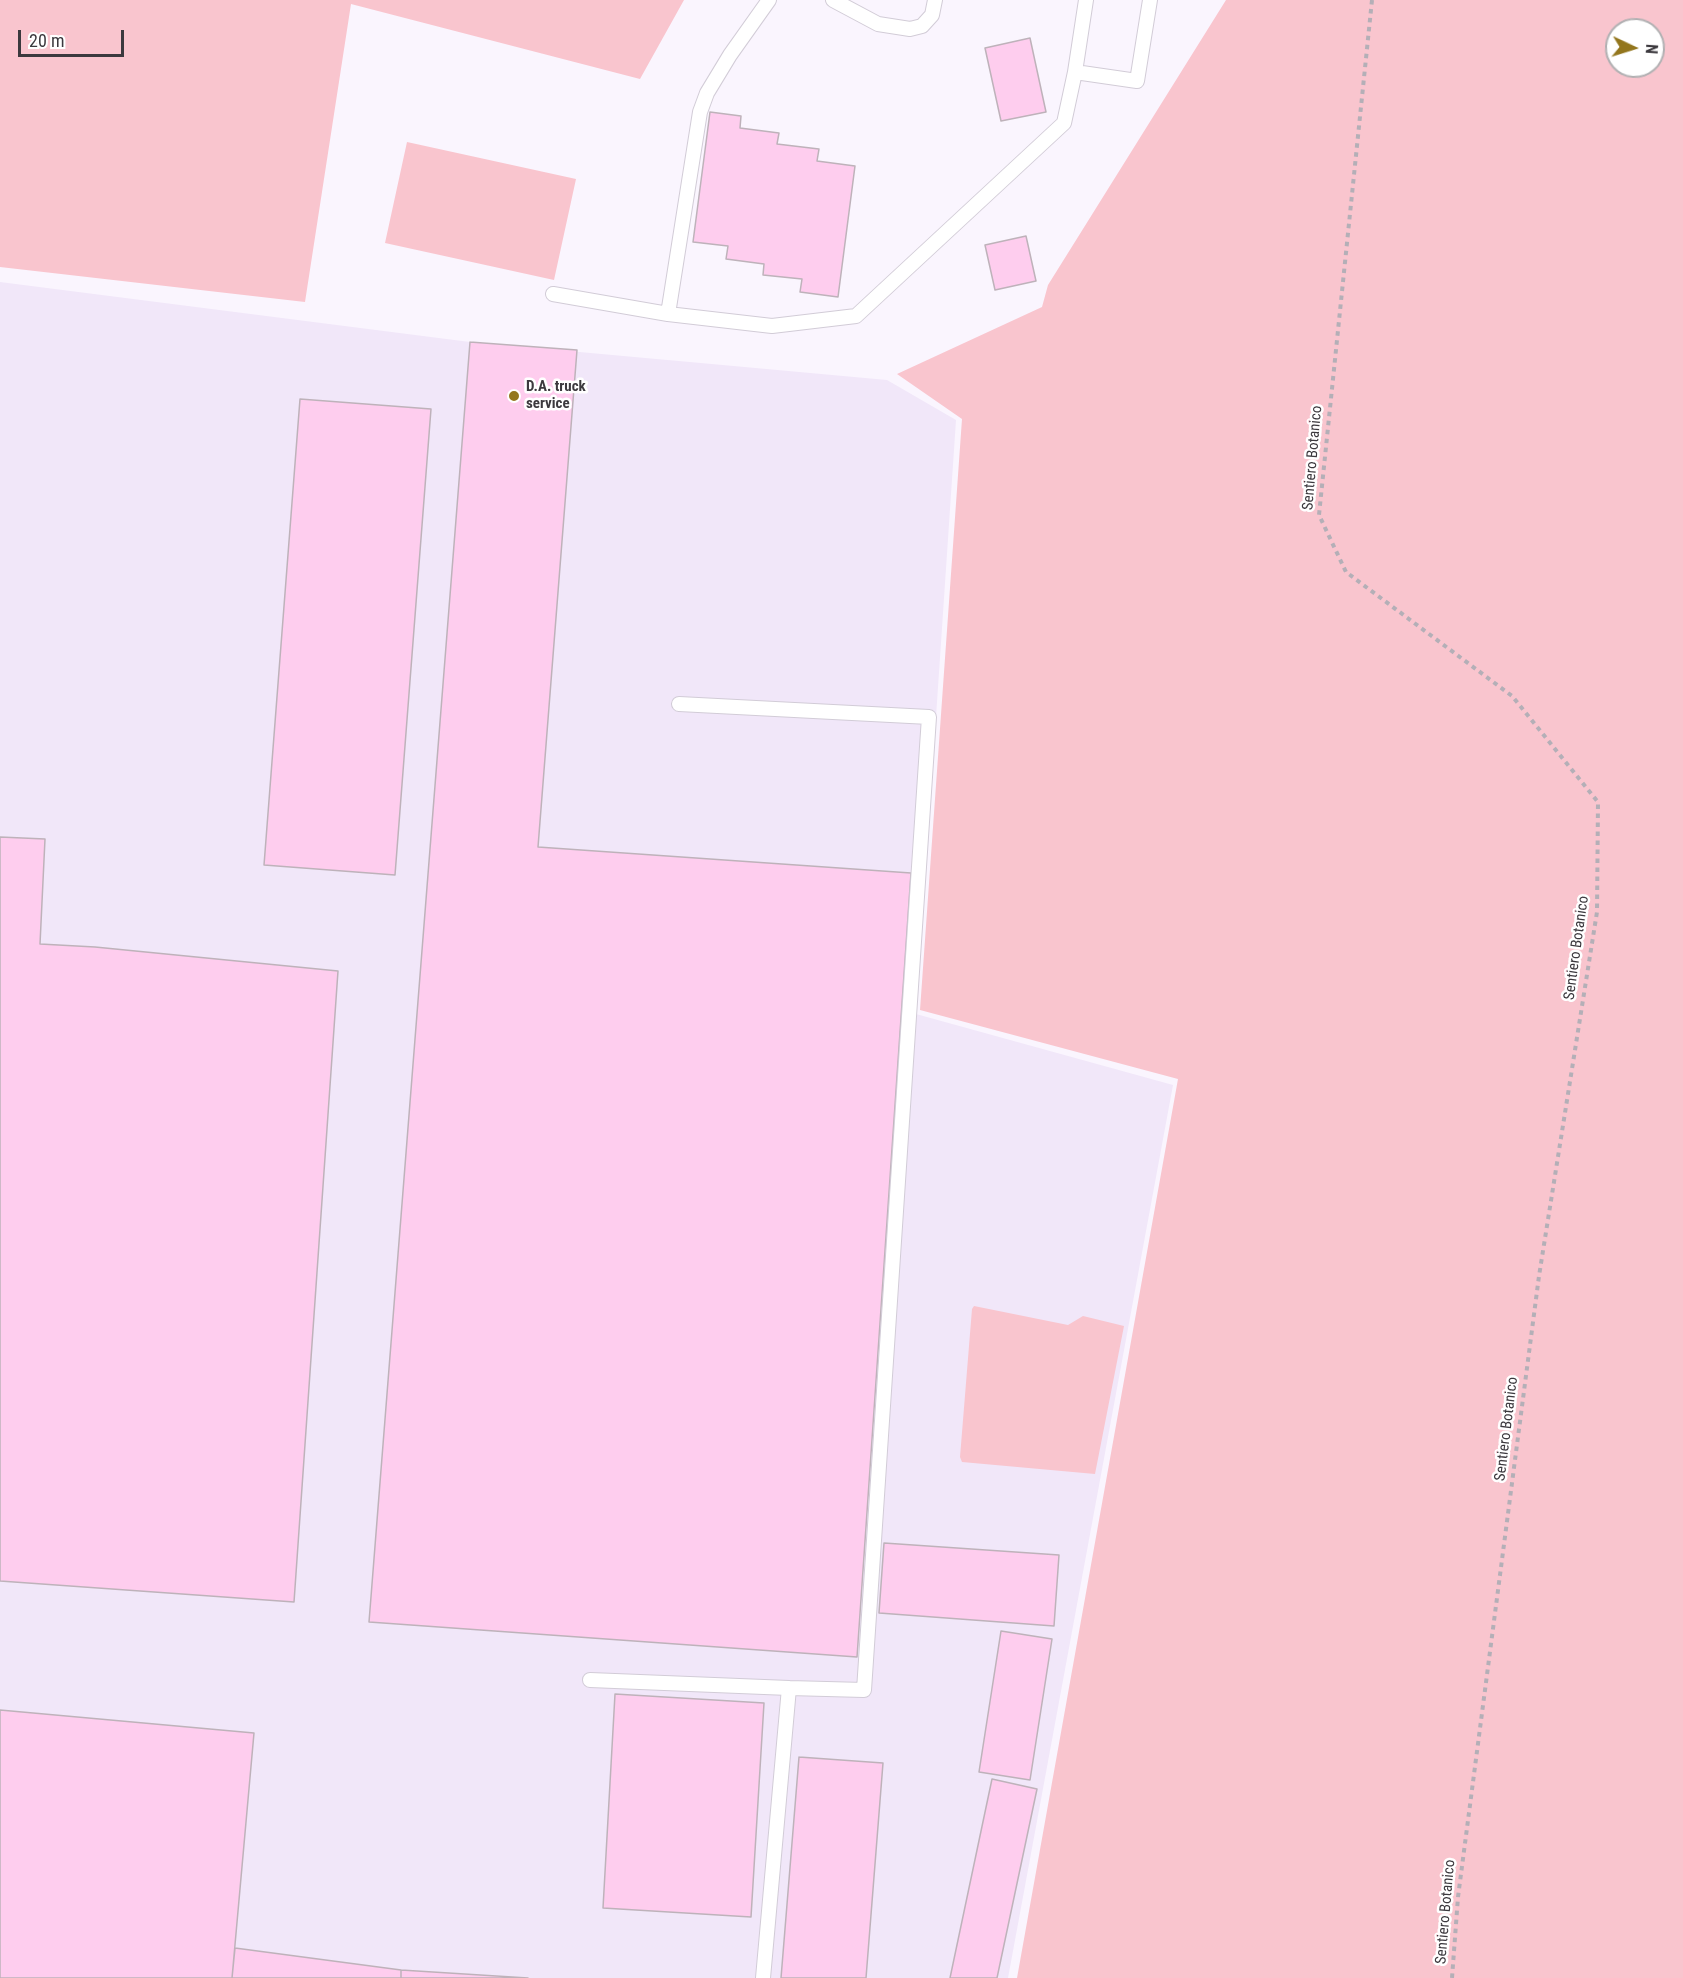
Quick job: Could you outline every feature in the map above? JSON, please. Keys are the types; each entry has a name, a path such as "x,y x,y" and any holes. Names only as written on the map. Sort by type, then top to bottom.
{"lane":[{"path":"668,314 700,112 707,93 730,55 769,0"},
{"path":"833,0 878,24 910,29 922,26 932,15 935,0"},
{"path":"553,294 668,314 772,326 856,316 1064,123 1075,72 1086,0"},
{"path":"1075,72 1137,81 1150,0"},
{"path":"591,1680 864,1690 930,717 679,704"},
{"path":"763,1978 789,1688"}],"path":[{"name":"Sentiero Botanico","path":"1372,0 1318,515 1347,572 1512,696 1599,802 1597,912 1539,1276 1458,1897 1452,1978"}],"shaded area":[{"path":"0,0 684,0 640,79 351,4 305,302 0,267"},
{"path":"1226,0 1683,0 1683,1978 1017,1978 1178,1079 920,1010 962,419 897,374 1042,307 1048,285"},
{"path":"407,142 576,179 554,280 385,243"},
{"path":"0,282 470,342 887,380 956,420 916,1014 1173,1085 1008,1978 0,1978"},
{"path":"974,1306 1068,1325 1083,1316 1124,1326 1095,1474 962,1462 960,1457"}],"building":[{"path":"1030,38 1046,112 1001,121 985,48"},
{"path":"710,112 741,116 740,128 779,133 777,144 819,149 817,161 855,166 838,297 800,292 802,279 763,275 764,264 726,259 728,246 693,242"},
{"path":"1026,236 1036,281 995,290 985,245"},
{"path":"470,342 577,350 538,847 911,873 857,1657 369,1622"},
{"path":"300,399 431,409 395,875 264,865"},
{"path":"0,837 45,839 40,944 95,947 338,971 294,1602 0,1581"},
{"path":"884,1543 1059,1555 1054,1626 879,1613"},
{"path":"1001,1631 1052,1639 1030,1780 979,1772"},
{"path":"615,1694 764,1703 751,1917 603,1908"},
{"path":"0,1710 254,1733 232,1978 0,1978"},
{"path":"799,1757 883,1763 866,1978 781,1978"},
{"path":"992,1779 1037,1789 997,1978 950,1978"},
{"path":"235,1948 401,1970 401,1978 232,1978"},
{"path":"401,1970 528,1978 401,1978"}],"place":[{"name":"D.A. truck service","path":"514,396"}]}
